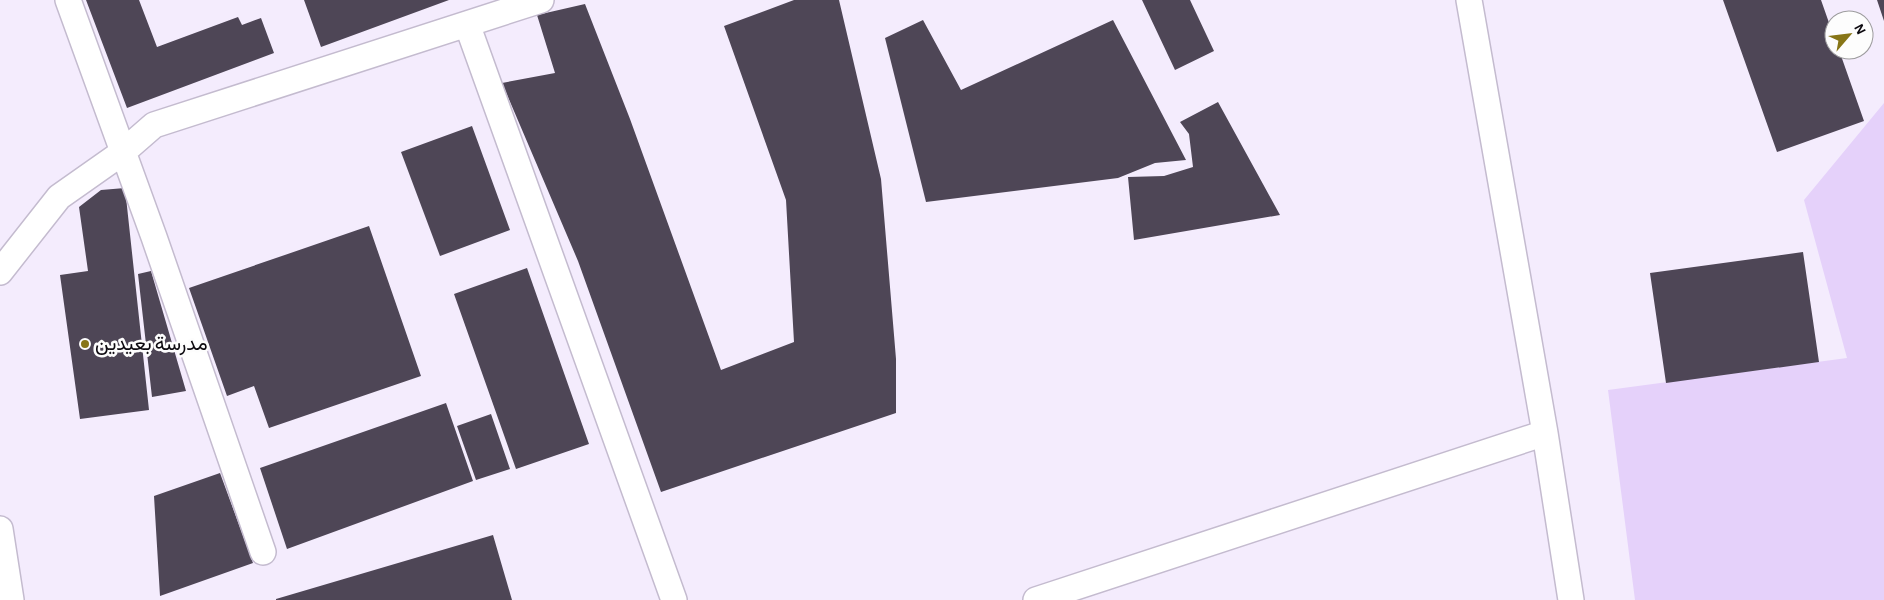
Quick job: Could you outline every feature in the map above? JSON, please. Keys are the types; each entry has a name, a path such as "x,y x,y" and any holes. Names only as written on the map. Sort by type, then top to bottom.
{"street":[{"path":"68,0 263,552"},
{"path":"0,272 59,197 123,152 154,125 542,0"},
{"path":"1469,0 1545,433 1571,600"},
{"path":"467,24 674,600"},
{"path":"1036,600 1545,433"},
{"path":"0,529 11,600"}],"shaded area":[{"path":"1884,103 1884,600 1635,600 1608,390 1847,358 1804,200"}],"building":[{"path":"86,0 139,0 157,47 238,17 242,25 261,18 274,53 127,108"},
{"path":"304,0 449,0 321,47"},
{"path":"794,0 839,0 881,179 896,359 896,413 661,492 578,261 502,83 555,73 537,15 585,4 630,119 721,370 794,342 786,200 724,26"},
{"path":"1142,0 1190,0 1214,51 1175,70"},
{"path":"1723,0 1821,0 1825,10 1824,60 1843,60 1864,121 1777,152"},
{"path":"1877,0 1884,0 1884,21"},
{"path":"923,20 961,90 1113,20 1186,160 1155,163 1118,178 926,202 885,38"},
{"path":"1218,102 1280,215 1134,240 1128,177 1164,176 1193,167 1189,134 1180,122"},
{"path":"472,126 510,230 440,256 401,152"},
{"path":"125,188 149,410 80,419 60,275 88,271 79,207 101,190"},
{"path":"369,226 421,376 269,428 254,386 227,396 189,288"},
{"path":"1803,252 1819,362 1666,383 1650,273"},
{"path":"527,268 589,444 516,469 454,294"},
{"path":"151,271 186,391 152,397 138,274"},
{"path":"446,403 473,481 287,549 260,468"},
{"path":"491,414 510,469 476,480 457,426"},
{"path":"220,473 253,563 160,596 154,496"},
{"path":"493,535 512,600 276,600 276,599"}],"place":[{"name":"مدرسة بعيدين","path":"85,344"}]}
